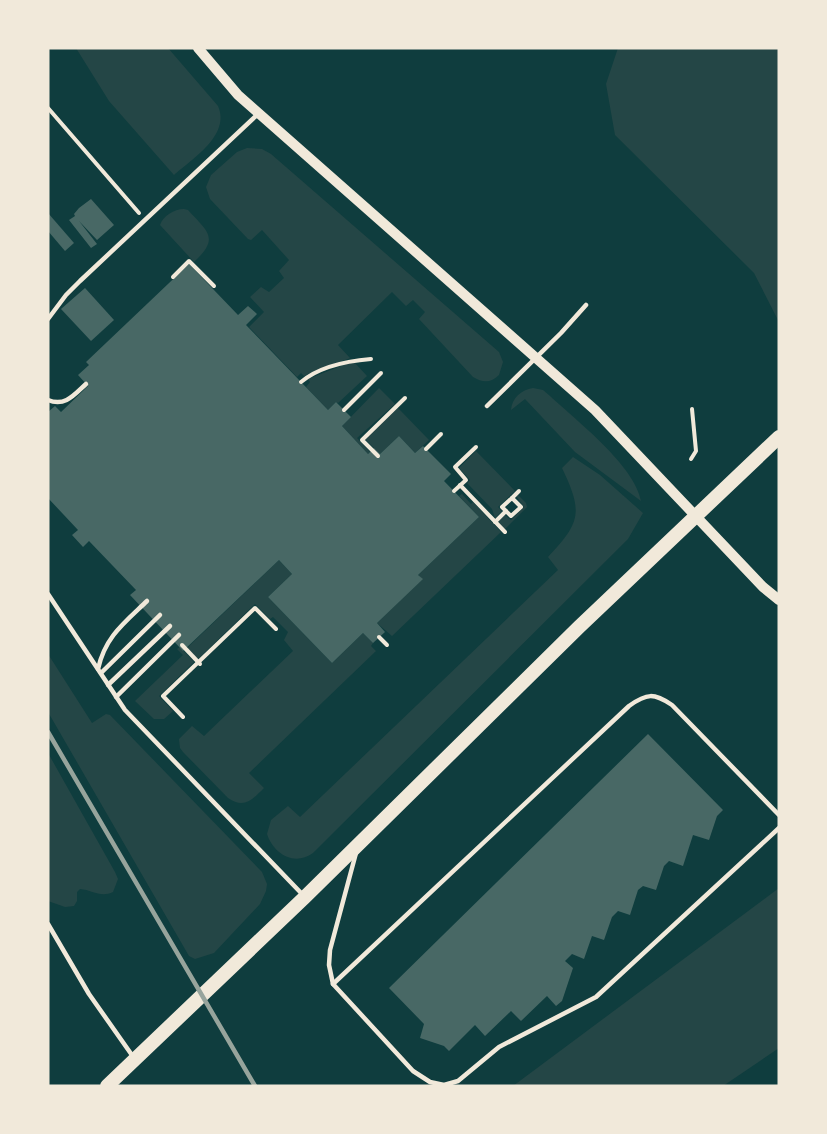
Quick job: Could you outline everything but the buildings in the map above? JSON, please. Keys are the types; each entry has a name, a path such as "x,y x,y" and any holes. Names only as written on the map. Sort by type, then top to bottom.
{"main road":[{"path":"107,1086 779,437"}],"street":[{"path":"198,48 238,95 595,410 763,587 779,600"}],"lane":[{"path":"48,320 66,295 80,281 259,114"},
{"path":"487,405 570,324 586,305"},
{"path":"48,400 56,403 67,401 86,384"},
{"path":"48,594 125,710 305,897"},
{"path":"99,671 102,655 109,640 147,601"},
{"path":"99,671 160,615"},
{"path":"108,685 170,626"},
{"path":"116,697 179,635"},
{"path":"333,984 640,698 650,695 661,698 672,705 779,815"},
{"path":"359,842 330,950 329,965 333,984 413,1071 430,1082 444,1085 458,1081 499,1047 596,997 779,828"},
{"path":"48,924 89,994 134,1059"}],"path":[{"path":"48,108 145,220"},
{"path":"173,277 189,261 214,286"},
{"path":"301,382 323,369 350,361 371,359"},
{"path":"344,410 381,373"},
{"path":"378,456 362,440 405,398"},
{"path":"691,459 696,451 692,409"},
{"path":"426,449 441,434"},
{"path":"454,491 466,480 455,467 476,447"},
{"path":"460,485 505,532"},
{"path":"512,498 521,507 511,516 502,507 519,491"},
{"path":"495,522 506,511"},
{"path":"183,717 163,696 255,608 276,629"},
{"path":"379,637 387,645"},
{"path":"182,645 199,663"}],"shaded area":[{"path":"76,48 168,48 218,106 221,117 215,136 199,154 174,175 109,101"},
{"path":"618,48 779,48 779,322 754,273 615,135 606,84"},
{"path":"247,148 262,149 271,154 499,352 503,362 499,375 487,381 473,377 419,319 425,312 413,300 406,306 392,292 338,345 350,358 304,376 301,373 297,377 249,327 264,312 250,297 261,287 269,292 284,278 279,271 289,260 262,230 251,240 248,239 210,199 206,187 211,175 237,152"},
{"path":"184,209 188,210 208,235 207,247 194,262 160,225 169,214"},
{"path":"354,362 367,376 328,410 306,387 310,382 308,379"},
{"path":"379,388 395,404 357,438 370,452 368,454 342,426"},
{"path":"533,388 543,390 617,459 636,487 641,501 575,452 525,399 511,410 518,395"},
{"path":"398,408 429,440 415,453 399,436 380,454 365,439"},
{"path":"476,451 515,491 498,507 502,511 495,518 492,509 467,483 470,480 459,468"},
{"path":"573,457 600,475 643,513 628,539 313,853 299,859 279,852 267,834 271,820 288,806 300,817 558,570 548,557 567,535 575,516 576,506 562,468"},
{"path":"462,494 471,504 473,502 501,532 392,636 377,623 422,579 418,575 479,517 459,496"},
{"path":"518,495 527,507 505,529 498,522 505,515 511,520 524,507 516,496"},
{"path":"279,560 292,574 268,597 332,663 363,633 373,643 371,646 376,651 249,773 264,788 248,802 239,803 228,798 183,752 179,739 192,726 204,736 293,651 284,640 288,632 255,604 198,659 187,648"},
{"path":"180,647 194,662 159,696 173,711 164,719 154,719 135,701 183,655 177,649"},
{"path":"48,654 92,723 106,714 110,715 262,872 267,884 260,904 214,953 195,959 189,956 48,712"},
{"path":"48,753 118,879 113,892 109,894 80,889 77,892 77,901 74,906 65,907 48,901"},
{"path":"779,888 779,1048 723,1086 513,1086"}],"railway":[{"path":"48,732 255,1086"}]}
